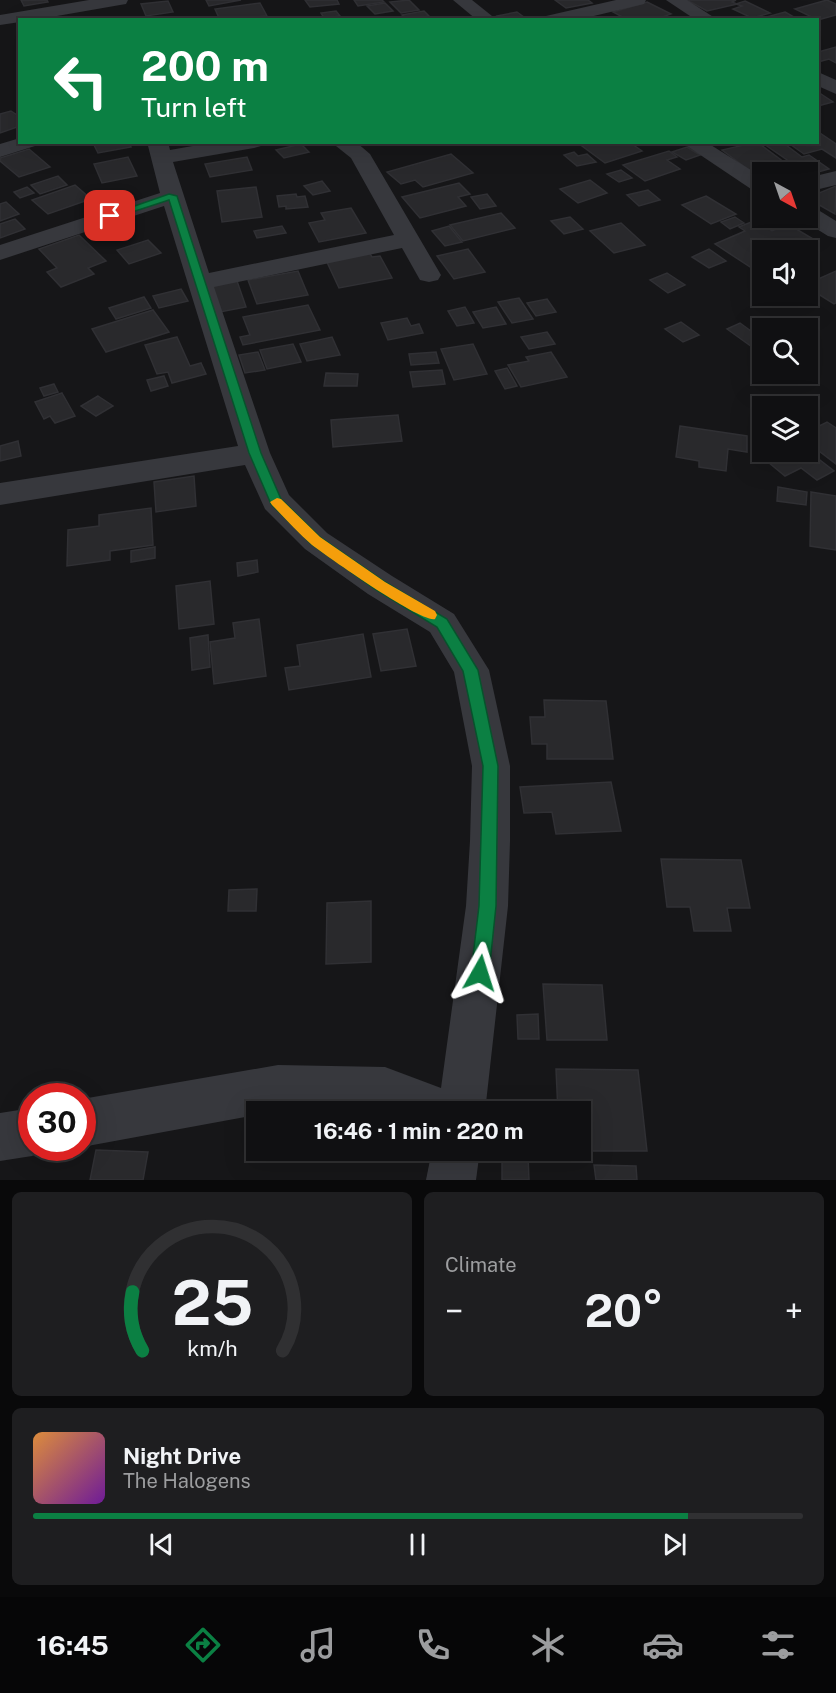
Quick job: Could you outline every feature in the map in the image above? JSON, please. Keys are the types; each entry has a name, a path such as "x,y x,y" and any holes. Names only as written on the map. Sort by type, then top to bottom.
{"street":[{"path":"0,20 74,4 118,0 122,18"},
{"path":"461,0 486,18"},
{"path":"561,18 638,0"},
{"path":"674,0 706,18"},
{"path":"819,79 836,88"},
{"path":"0,151 22,144"},
{"path":"230,144 160,150 172,196 255,453 276,501 316,541 380,585 442,623 471,670 491,766 490,840 487,906 463,1101"},
{"path":"344,144 359,154 429,275"},
{"path":"694,144 752,180"},
{"path":"818,182 836,178"},
{"path":"0,253 172,196"},
{"path":"818,220 836,231"},
{"path":"201,282 408,240"},
{"path":"0,494 255,453"},
{"path":"96,1120 278,1088 385,1090 413,1101"},
{"path":"451,1180 454,1161"}],"building":[{"path":"21,0 47,0 48,2 24,6"},
{"path":"206,0 241,0 209,6"},
{"path":"305,0 337,0 339,4 310,7"},
{"path":"354,0 382,0 384,2 358,6"},
{"path":"409,0 419,10 401,13 390,2"},
{"path":"555,0 588,0 592,3 566,8"},
{"path":"687,0 736,0 732,2 737,4 707,11"},
{"path":"827,0 836,4 836,15 819,20 795,9"},
{"path":"168,1 173,12 146,16 141,4"},
{"path":"745,1 770,13 752,18 733,9 742,6 736,4"},
{"path":"647,2 671,14 660,18 624,18 613,12"},
{"path":"260,3 267,16 219,18 215,9"},
{"path":"385,3 393,11 375,14 367,6"},
{"path":"336,11 340,16 324,18 321,13"},
{"path":"424,11 429,16 405,18 402,15"},
{"path":"517,12 525,18 499,18 497,16"},
{"path":"785,12 796,18 763,18"},
{"path":"836,47 836,63 829,59 819,62 819,52"},
{"path":"819,93 833,102 819,106"},
{"path":"11,111 18,116 18,127 0,133 0,114"},
{"path":"819,134 836,144 836,158 822,149 804,154 790,144 819,144"},
{"path":"94,144 130,144 131,147 98,153"},
{"path":"301,144 309,152 284,158 276,150"},
{"path":"632,144 642,151 605,163 582,146"},
{"path":"760,144 784,162 752,162 752,172 722,150"},
{"path":"764,144 785,144 802,157 809,155 829,169 818,172 818,162 790,162"},
{"path":"687,147 700,155 686,160 672,152"},
{"path":"29,149 50,167 19,177 0,161 0,158"},
{"path":"669,151 677,157 667,160 680,169 645,181 623,165"},
{"path":"574,152 578,156 587,154 596,162 577,166 564,155"},
{"path":"451,154 473,173 423,187 415,180 401,184 387,172"},
{"path":"128,157 137,176 102,183 94,164"},
{"path":"247,157 252,170 210,177 205,164"},
{"path":"621,170 632,178 619,182 607,174"},
{"path":"58,176 67,185 40,194 31,185"},
{"path":"590,180 607,193 578,203 560,189"},
{"path":"322,181 330,191 313,195 304,186"},
{"path":"459,183 470,194 458,197 466,206 420,218 402,197"},
{"path":"75,185 91,199 48,214 32,200"},
{"path":"836,186 835,214 818,204 818,193"},
{"path":"27,187 34,193 20,198 14,192"},
{"path":"256,187 262,217 222,222 217,191"},
{"path":"648,190 660,200 639,206 627,195"},
{"path":"296,194 297,197 305,196 308,207 286,209 286,206 279,207 277,196"},
{"path":"487,194 496,206 480,209 471,197"},
{"path":"706,196 736,214 711,224 682,205"},
{"path":"6,202 19,214 0,221 0,204"},
{"path":"351,208 366,233 319,242 309,223 325,220 321,213"},
{"path":"501,213 515,228 463,241 450,225"},
{"path":"570,217 583,229 564,234 551,221"},
{"path":"735,217 744,223 730,229 721,222"},
{"path":"15,219 25,229 0,238 0,224"},
{"path":"752,222 752,228 768,228 772,231 779,228 795,228 813,239 752,240 752,266 750,267 715,244 745,231 739,227"},
{"path":"621,223 645,245 614,253 590,231"},
{"path":"282,226 286,233 257,238 254,231"},
{"path":"449,226 462,242 445,246 432,231"},
{"path":"79,235 106,261 88,268 94,274 61,287 47,272 57,268 39,249"},
{"path":"148,240 161,253 129,264 117,250"},
{"path":"468,249 485,272 454,279 437,256"},
{"path":"709,249 726,261 709,268 692,257"},
{"path":"369,252 372,257 380,256 392,278 339,288 326,260"},
{"path":"298,271 308,295 257,304 248,280"},
{"path":"836,271 836,303 818,294 818,279"},
{"path":"667,273 685,285 668,293 650,280"},
{"path":"237,281 246,307 220,312 211,286"},
{"path":"181,289 188,301 159,308 153,296"},
{"path":"144,297 151,308 116,319 109,308"},
{"path":"519,298 533,319 512,323 498,302"},
{"path":"547,299 556,312 536,316 527,303"},
{"path":"308,305 320,330 243,345 240,337 250,335 243,317"},
{"path":"465,307 474,323 457,326 448,311"},
{"path":"496,307 506,324 483,328 473,312"},
{"path":"153,310 169,332 106,352 92,329"},
{"path":"407,318 411,326 419,324 423,333 388,340 381,323"},
{"path":"681,322 699,335 683,342 665,329"},
{"path":"740,323 751,331 752,347 727,329"},
{"path":"547,332 555,344 529,349 521,337"},
{"path":"177,337 190,366 201,363 206,374 172,383 168,372 157,374 145,345"},
{"path":"332,337 340,355 307,361 300,344"},
{"path":"293,344 301,362 267,369 260,350"},
{"path":"473,344 487,374 454,380 441,349"},
{"path":"258,352 265,370 245,373 239,355"},
{"path":"436,352 439,363 411,365 409,354"},
{"path":"551,352 567,377 521,387 508,365 529,361 526,357"},
{"path":"507,368 517,386 505,389 495,371"},
{"path":"442,370 445,384 413,387 410,372"},
{"path":"326,373 358,374 357,386 324,386"},
{"path":"164,376 168,386 151,391 147,380"},
{"path":"54,384 58,392 44,396 40,388"},
{"path":"62,393 75,416 55,423 50,416 44,419 35,402"},
{"path":"98,396 113,406 96,416 81,406"},
{"path":"398,415 402,441 333,447 331,420"},
{"path":"827,422 836,428 836,464 818,450 818,426"},
{"path":"680,426 747,436 747,452 728,449 726,471 699,467 699,461 676,457"},
{"path":"18,441 21,456 0,461 0,446"},
{"path":"818,459 834,471 817,480 801,468 785,476 768,462 818,462"},
{"path":"194,476 196,506 156,512 154,482"},
{"path":"778,487 807,492 806,505 777,501"},
{"path":"811,492 836,496 836,550 810,546"},
{"path":"151,508 153,545 110,551 110,560 67,566 68,530 99,526 99,515"},
{"path":"155,547 155,558 131,562 131,551"},
{"path":"257,560 258,572 238,576 237,563"},
{"path":"210,581 214,624 179,629 176,586"},
{"path":"259,619 266,676 214,684 210,642 235,638 233,623"},
{"path":"407,629 416,666 381,671 373,634"},
{"path":"363,634 371,677 289,690 285,668 300,666 297,645"},
{"path":"208,635 210,667 192,670 190,638"},
{"path":"544,700 606,701 613,759 547,759 547,744 532,744 530,717 545,717"},
{"path":"611,782 621,831 556,834 552,812 524,813 520,787"},
{"path":"661,859 741,860 750,908 727,908 731,931 694,931 690,907 667,907"},
{"path":"257,889 256,911 228,911 229,890"},
{"path":"371,901 371,962 326,964 327,903"},
{"path":"543,984 602,985 607,1040 547,1040"},
{"path":"538,1014 539,1039 518,1039 517,1015"},
{"path":"556,1069 638,1070 647,1151 591,1151 591,1101 557,1101"},
{"path":"96,1150 148,1152 143,1180 90,1180 94,1161 96,1161"},
{"path":"502,1161 528,1161 529,1180 502,1180"},
{"path":"594,1165 636,1166 637,1180 596,1180"}],"slow traffic":[{"path":"277,502 316,541 380,585 430,615"}],"route":[{"path":"110,216 172,196 255,453 276,501 316,541 380,585 442,623 471,670 491,766 487,906 480,973"}]}
